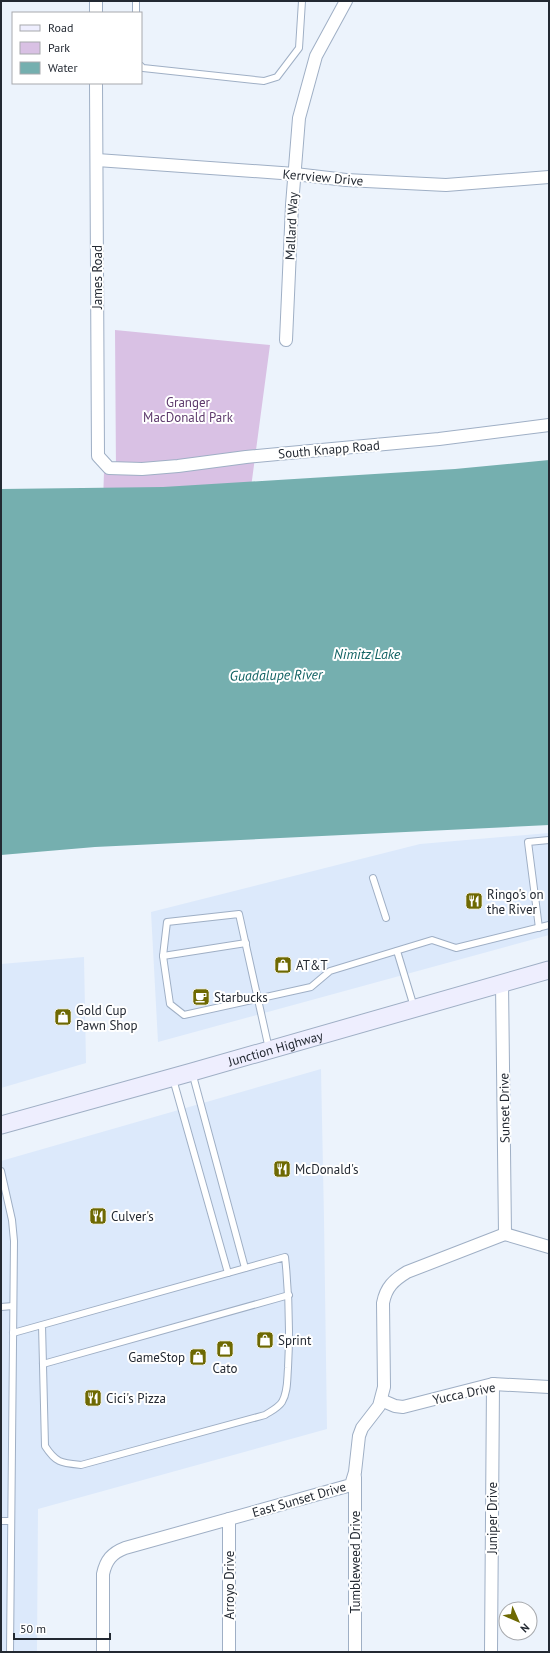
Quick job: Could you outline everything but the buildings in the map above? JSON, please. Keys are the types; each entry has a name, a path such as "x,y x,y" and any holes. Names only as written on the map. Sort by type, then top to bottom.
{"main road":[{"name":"Junction Highway","path":"1,1125 172,1078 549,970"}],"street":[{"path":"96,1 96,12"},
{"name":"Mallard Way","path":"286,340 299,118 316,56 346,1"},
{"name":"James Road","path":"96,84 98,456 109,468"},
{"name":"Kerrview Drive","path":"97,160 295,174 346,180 446,185 549,177"},
{"name":"South Knapp Road","path":"109,468 142,469 178,466 246,456 342,449 439,439 549,425"},
{"name":"Sunset Drive","path":"502,983 505,1234"},
{"path":"505,1234 549,1247"},
{"name":"East Sunset Drive","path":"103,1652 103,1574 109,1557 116,1551 351,1485 355,1472 359,1436 362,1428 379,1406 384,1387 383,1303 390,1284 407,1272 505,1234"},
{"name":"Yucca Drive","path":"381,1400 395,1406 403,1407 492,1384 549,1387"},
{"name":"Juniper Drive","path":"491,1652 492,1384"},
{"name":"Tumbleweed Drive","path":"355,1472 355,1652"},
{"name":"Arroyo Drive","path":"229,1519 230,1652"}],"lane":[{"path":"136,1 136,12"},
{"path":"142,67 264,81 277,77 299,48 302,1"},
{"path":"539,928 528,842 549,840"},
{"path":"373,878 386,918"},
{"path":"270,1050 258,999 246,943 239,914 167,922 163,956 170,1004 184,1015 258,999 311,987 330,971 432,940 456,948 549,926"},
{"path":"163,956 246,943"},
{"path":"397,951 415,1008"},
{"path":"192,1072 245,1268"},
{"path":"172,1078 228,1273"},
{"path":"1,1171 4,1199 12,1220 14,1241 10,1652"},
{"path":"13,1333 285,1257 289,1295 289,1350 286,1392 282,1402 265,1415 81,1465 65,1464 53,1458 45,1446 42,1325"},
{"path":"43,1364 289,1295"},
{"path":"1,1307 13,1306"},
{"path":"1,1521 11,1521"}],"shaded area":[{"path":"549,833 549,935 158,1042 151,912 420,844"},
{"path":"84,957 86,1063 1,1088 1,964"},
{"path":"321,1069 327,1429 38,1509 37,1652 1,1652 1,1161"}],"green space":[{"name":"Granger MacDonald Park","path":"115,330 270,345 250,495 103,502 104,472 116,472"}],"water":[{"name":"Nimitz Lake","path":"549,460 549,825 95,847 1,855 1,489 163,487 455,469"}],"place":[{"name":"Ringo's on the River","path":"474,901"},
{"name":"AT&T","path":"283,965"},
{"name":"Starbucks","path":"201,997"},
{"name":"Gold Cup Pawn Shop","path":"63,1017"},
{"name":"McDonald's","path":"282,1169"},
{"name":"Culver's","path":"98,1216"},
{"name":"Sprint","path":"265,1340"},
{"name":"Cato","path":"225,1349"},
{"name":"GameStop","path":"198,1357"},
{"name":"Cici's Pizza","path":"93,1398"}],"water label":[{"name":"Guadalupe River","path":"276,675"}]}
